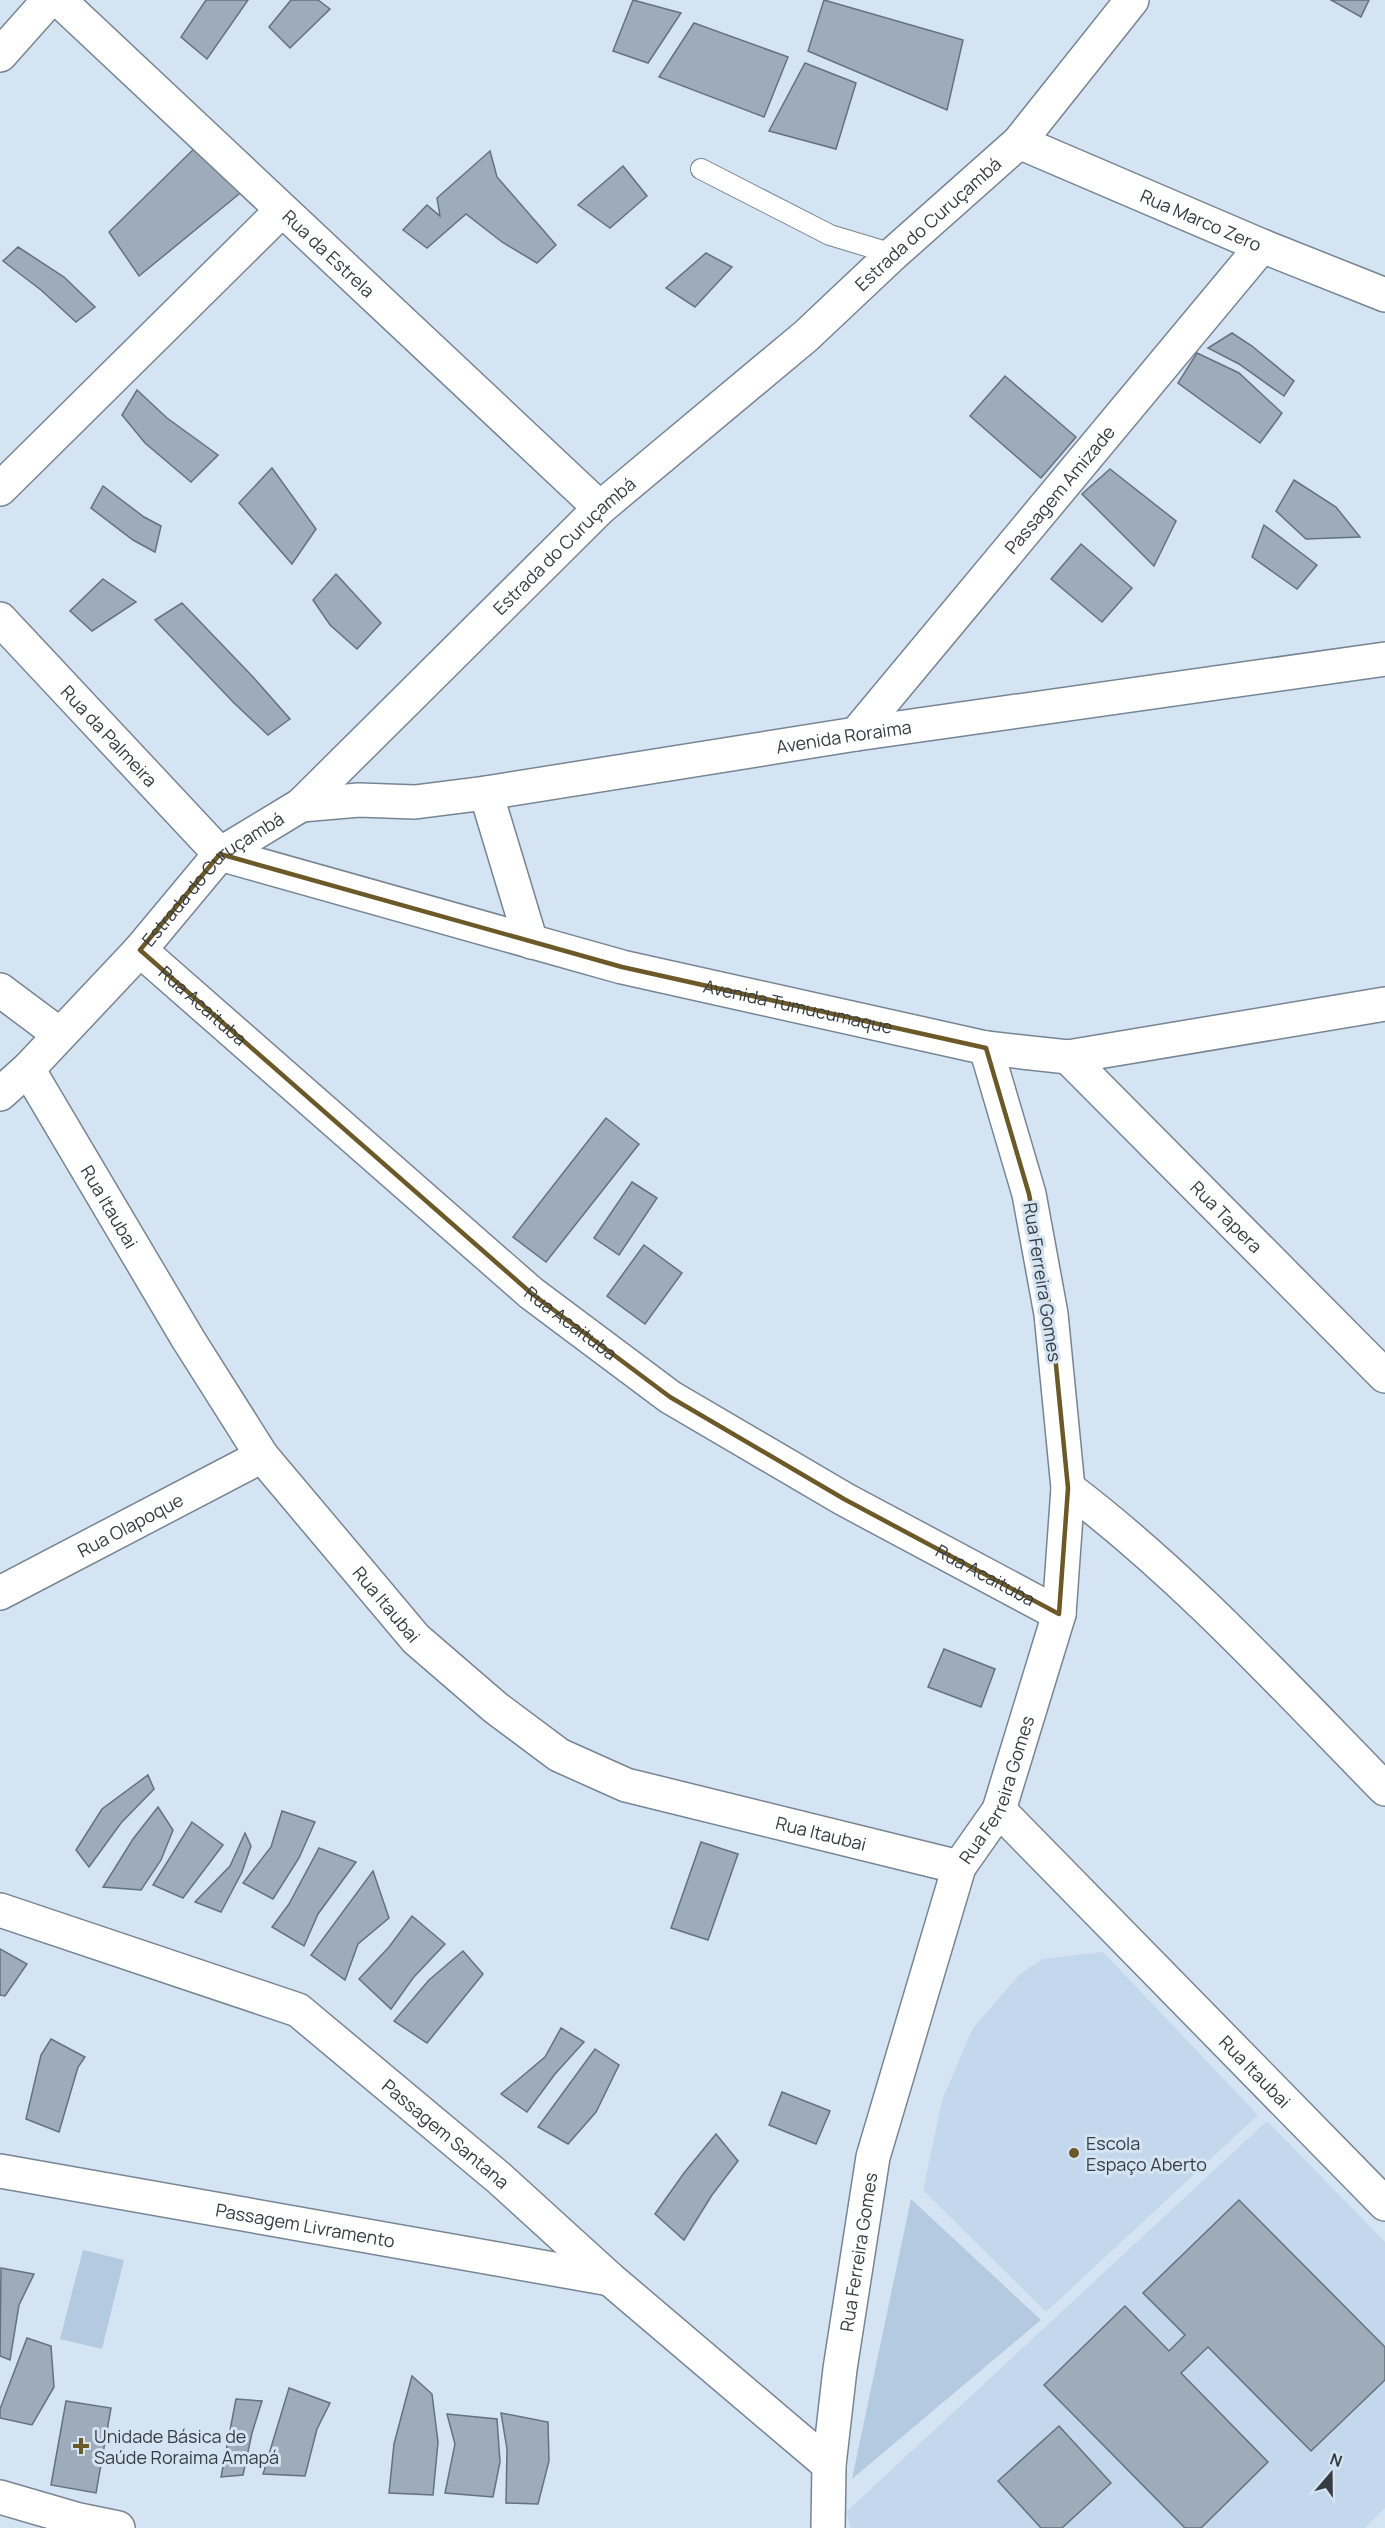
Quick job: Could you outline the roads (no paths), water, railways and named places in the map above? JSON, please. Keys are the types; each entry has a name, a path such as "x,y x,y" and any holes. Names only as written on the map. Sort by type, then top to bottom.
{"street":[{"path":"0,55 50,0"},
{"name":"Rua da Estrela","path":"59,0 281,211 600,508"},
{"name":"Estrada do Curuçambá","path":"0,1094 28,1069 140,950 220,854 301,805 600,508 806,336 893,254 1019,142 1132,0"},
{"name":"Rua Marco Zero","path":"1019,142 1385,296"},
{"path":"0,489 281,211"},
{"name":"Passagem Amizade","path":"856,734 1262,246"},
{"name":"Rua da Palmeira","path":"0,619 220,854"},
{"name":"Avenida Roraima","path":"301,805 359,800 415,802 486,793 856,734 1385,659"},
{"path":"486,793 531,942"},
{"name":"Avenida Tumucumaque","path":"220,854 622,967 987,1048 1068,1057 1385,1004"},
{"name":"Rua Acaituba","path":"140,950 531,1293 670,1397 844,1499 1059,1614"},
{"path":"0,990 59,1034"},
{"name":"Rua Ferreira Gomes","path":"828,2528 829,2465 840,2369 873,2157 959,1867 999,1810 1059,1614 1068,1488 1049,1303 1029,1194 987,1048"},
{"name":"Rua Tapera","path":"1068,1057 1385,1376"},
{"name":"Rua Itaubai","path":"28,1069 188,1339 262,1456 416,1639 496,1708 559,1755 626,1785 959,1867"},
{"name":"Rua Olapoque","path":"0,1593 262,1456"},
{"path":"1068,1488 1111,1521 1189,1591 1385,1789"},
{"name":"Rua Itaubai","path":"999,1810 1385,2204"},
{"name":"Passagem Santana","path":"0,1910 298,2010 499,2178 610,2279 829,2465"},
{"name":"Passagem Livramento","path":"0,2171 610,2279"},
{"path":"0,2497 79,2520 118,2528"}],"lane":[{"path":"701,169 830,235 893,254"}],"place":[{"name":"Escola Espaço Aberto","path":"1074,2153"},
{"name":"Unidade Básica de Saúde Roraima Amapá","path":"81,2446"}]}
